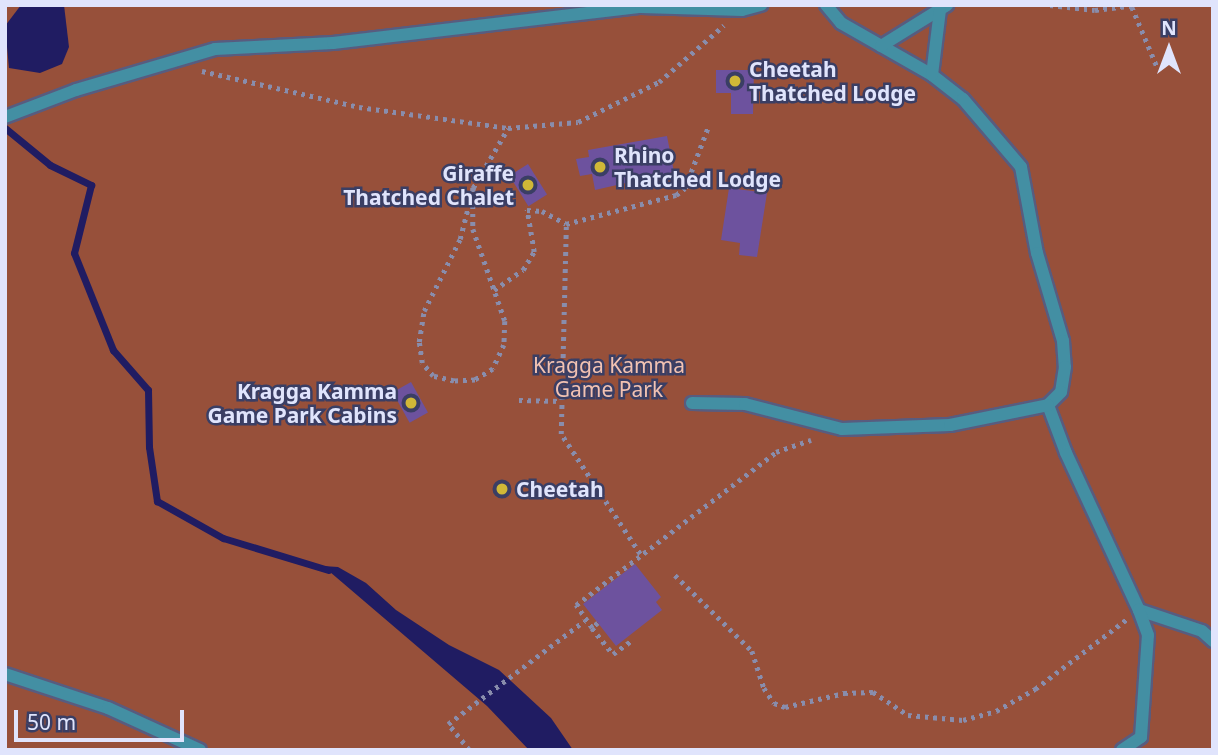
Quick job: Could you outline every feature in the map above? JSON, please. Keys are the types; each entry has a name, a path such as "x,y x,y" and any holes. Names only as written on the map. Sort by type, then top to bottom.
{"lane":[{"path":"5,117 215,49 333,43 641,8 742,10 761,5"},
{"path":"692,402 745,404 842,429 950,425 1048,405 1060,392 1065,368 1063,341 1037,253 1021,167 973,109 932,75 841,23 826,5"},
{"path":"881,46 943,8"},
{"path":"932,75 943,8"},
{"path":"1048,405 1148,635 1140,737 1122,750"},
{"path":"1139,610 1202,631 1213,641"},
{"path":"5,674 108,708 200,750"}],"path":[{"path":"1050,5 1095,10 1133,6 1158,69"},
{"path":"164,64 359,107 508,128 578,122 659,82 742,10"},
{"path":"494,289 523,270 534,252 527,210 549,214 566,224 630,211 685,188 708,127"},
{"path":"473,188 473,229 505,321 504,345 493,369 475,380 454,382 433,376 422,363 419,342 424,311 460,239 473,188 508,128"},
{"path":"629,202 630,211"},
{"path":"566,224 561,401 564,442 639,553"},
{"path":"519,400 561,401"},
{"path":"631,641 613,654 584,621 576,605 619,573 639,553 776,452 842,429"},
{"path":"675,575 752,652 774,703 785,707 844,693 873,692 908,715 930,720 963,720 996,710 1035,689 1139,610"},
{"path":"469,750 448,724 584,621"},
{"path":"592,628 598,623"}],"green space":[{"name":"Kragga Kamma Game Park","path":"5,5 1213,5 1213,750 5,750"}],"shaded area":[{"path":"21,5 64,5 69,47 62,64 40,73 9,68 5,26"},
{"path":"323,566 338,567 366,583 396,610 449,645 499,670 551,718 573,750 529,750 487,706"}],"building":[{"name":"Cheetah Thatched Lodge","path":"716,70 754,70 753,114 731,114 731,93 716,93"},
{"path":"667,136 674,172 595,190 592,174 580,176 576,159 589,157 588,150"},
{"name":"Giraffe Thatched Chalet","path":"528,164 547,195 528,206 509,176"},
{"path":"729,188 767,193 757,257 739,255 740,243 721,240"},
{"name":"Kragga Kamma Game Park Cabins","path":"411,382 428,413 410,423 393,392"},
{"path":"635,564 661,597 656,602 662,610 616,646 583,604"}],"waterway":[{"path":"5,128 50,165 91,185 74,253 113,350 148,390 149,447 157,501 223,538 328,570"}],"place":[{"name":"Cheetah Thatched Lodge","path":"735,81"},
{"name":"Rhino Thatched Lodge","path":"600,167"},
{"name":"Giraffe Thatched Chalet","path":"528,185"},
{"name":"Kragga Kamma Game Park Cabins","path":"411,403"},
{"name":"Cheetah","path":"502,489"}]}
